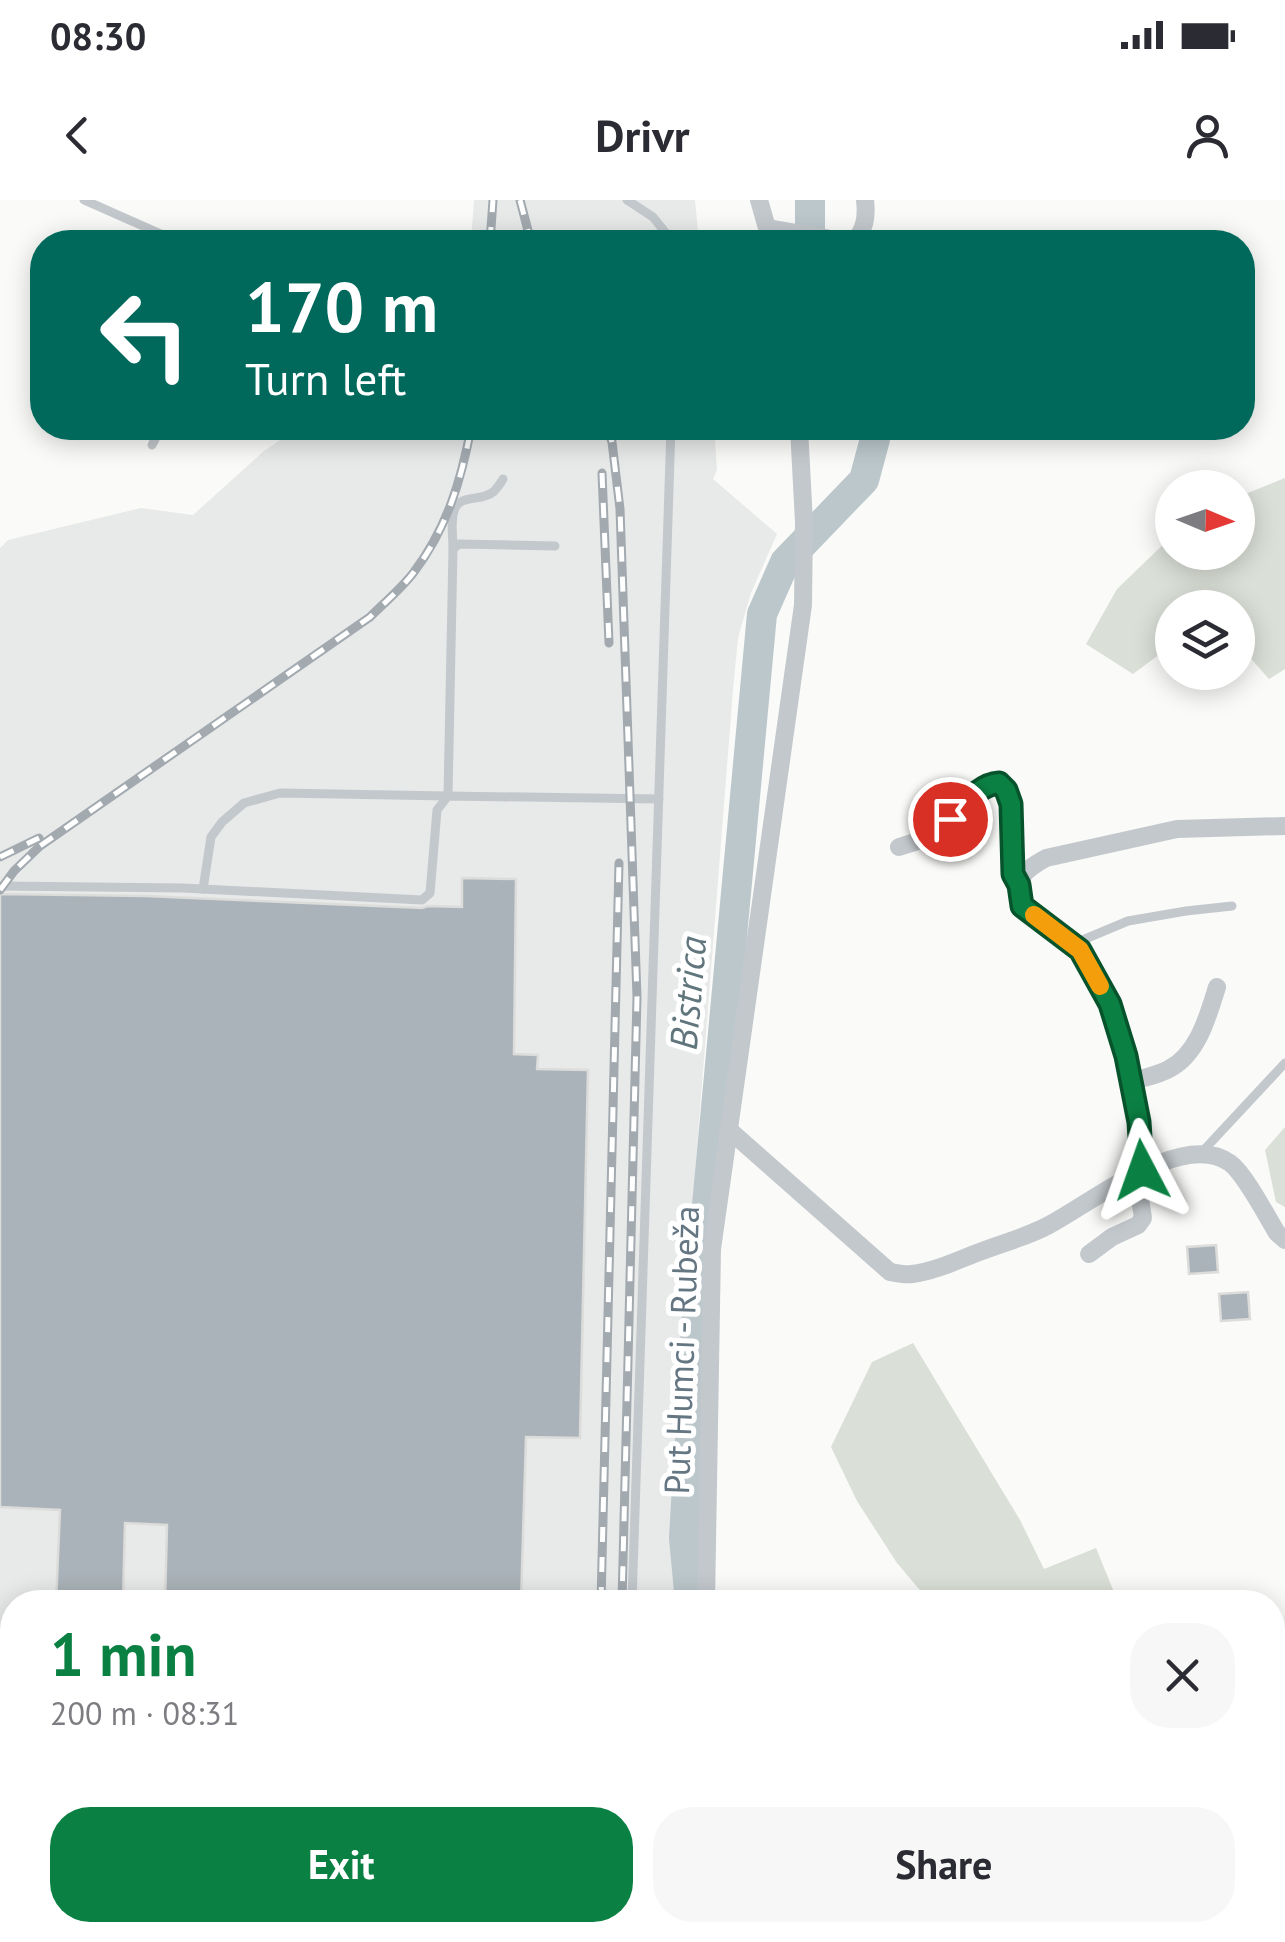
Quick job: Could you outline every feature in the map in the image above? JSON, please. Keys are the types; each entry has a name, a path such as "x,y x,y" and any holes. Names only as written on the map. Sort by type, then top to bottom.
{"street":[{"path":"758,200 767,230"},
{"path":"863,230 865,200"},
{"name":"Put Humci - Rubeža","path":"706,1590 712,1249 803,605 800,440"},
{"path":"899,847 937,836 984,786 999,783 1011,804 1013,874 1022,906 1080,950 1110,1004 1126,1056 1139,1122 1135,1175 1143,1218 1089,1254"},
{"path":"1019,885 1028,868 1046,858 1178,829 1285,826"},
{"path":"1131,1082 1172,1068 1192,1049 1217,988"},
{"path":"728,1129 890,1272 914,1274 1046,1227 1135,1175 1186,1155 1215,1156 1230,1163 1276,1233 1285,1240"}],"lane":[{"path":"84,200 142,230"},
{"path":"628,200 653,217 663,230"},
{"path":"152,446 155,440"},
{"path":"632,1590 671,440"},
{"path":"0,886 203,889 422,900 430,893 437,810 448,796 452,514 462,500 487,496 504,479"},
{"path":"452,548 459,544 554,546"},
{"path":"203,889 211,837 222,822 244,803 280,792 659,799"},
{"path":"1073,944 1128,921 1232,906"},
{"path":"1200,1154 1285,1063"}],"shaded area":[{"path":"474,200 695,200 698,230 472,230"},
{"path":"280,440 715,440 717,470 713,479 777,534 751,593 738,638 733,690 674,1440 680,1590 0,1590 0,548 8,540 141,508 193,515"},
{"path":"1285,478 1285,669 1269,679 1255,663 1255,590 1155,590 1155,658 1133,674 1086,644 1117,589 1155,552 1155,570 1255,570 1255,490"},
{"path":"1285,1127 1285,1207 1276,1202 1265,1150"},
{"path":"913,1343 1020,1520 1044,1569 1096,1548 1113,1590 920,1590 897,1563 857,1501 831,1447 872,1362"}],"building":[{"path":"462,878 516,879 514,1054 538,1055 537,1069 588,1070 580,1438 526,1437 521,1590 165,1590 167,1525 125,1523 123,1590 57,1590 60,1510 0,1507 0,894 462,907"},
{"path":"1216,1245 1218,1272 1189,1274 1187,1247"},
{"path":"1248,1292 1250,1319 1221,1321 1219,1294"}],"waterway":[{"name":"Bistrica","path":"810,200 810,230"},
{"name":"Bistrica","path":"689,1590 684,1538 697,1312 762,614 785,562 864,480 875,440"}],"railway":[{"path":"491,230 493,200"},
{"path":"520,200 528,230"},
{"path":"0,890 40,846 370,617 393,595 426,555 444,521 469,440"},
{"path":"611,440 620,509 637,997 622,1590"},
{"path":"602,473 609,643"},
{"path":"0,857 39,838"},
{"path":"601,1590 619,863"}],"slow traffic":[{"path":"1034,915 1080,950 1100,986"}],"route":[{"path":"950,819 984,786 999,783 1006,790 1011,804 1013,874 1022,906 1080,950 1110,1004 1126,1056 1139,1122 1142,1170"}]}
